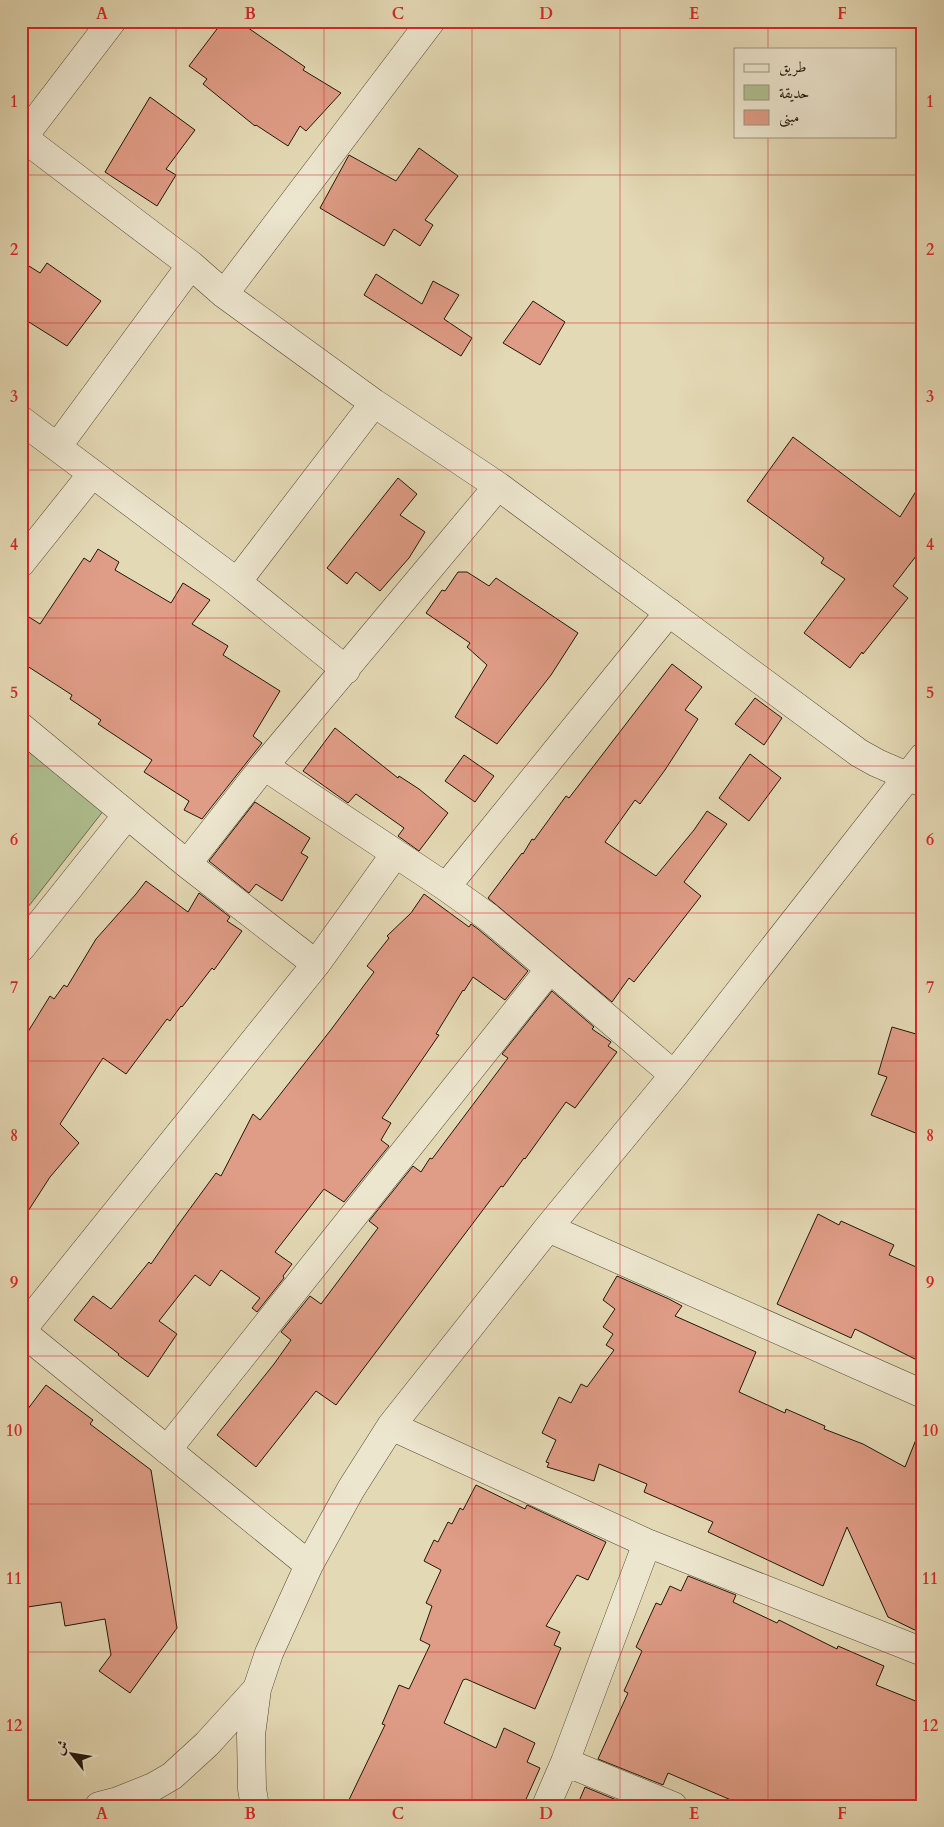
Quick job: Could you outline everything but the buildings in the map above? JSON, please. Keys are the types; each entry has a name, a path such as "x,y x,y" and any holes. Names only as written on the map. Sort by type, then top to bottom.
{"street":[{"path":"112,21 22,138 191,265 224,294 374,403 498,486 859,753 877,763 918,773 548,1228 391,1426 351,1489 309,1565 268,1652 257,1689 251,1735 252,1789 255,1806"},
{"path":"224,294 431,21"},
{"path":"57,447 191,265"},
{"path":"237,582 374,403"},
{"path":"21,420 237,582 346,670"},
{"path":"21,563 92,474"},
{"path":"187,864 264,766 498,486"},
{"path":"446,887 668,612"},
{"path":"21,727 187,864 316,964"},
{"path":"264,766 488,917 674,1075"},
{"path":"21,948 127,815"},
{"path":"309,1565 21,1331 316,964 395,854"},
{"path":"167,1450 550,969"},
{"path":"548,1228 923,1394"},
{"path":"391,1426 647,1543 923,1652"},
{"path":"546,1806 565,1762 647,1543"},
{"path":"99,1806 118,1801 153,1787 172,1776 207,1744 257,1689"},
{"path":"565,1762 673,1806"}],"green space":[{"path":"21,746 104,810 21,916"}]}
